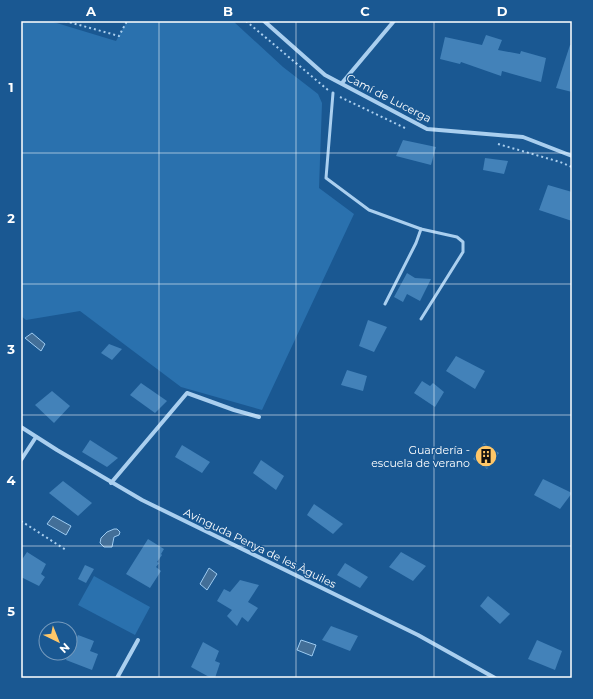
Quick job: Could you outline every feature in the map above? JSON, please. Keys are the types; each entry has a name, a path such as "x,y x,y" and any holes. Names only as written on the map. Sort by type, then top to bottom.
{"street":[{"name":"Camí de Lucerga","path":"264,21 325,75 427,129 523,137 572,156"},
{"path":"342,84 394,21"},
{"path":"111,483 188,393 234,410 259,417"},
{"name":"Avinguda Penya de les Àguiles","path":"21,427 111,483 142,500 418,635 495,678"},
{"path":"21,460 36,437"},
{"path":"118,678 138,640"}],"lane":[{"path":"333,93 326,178 369,210 421,229 457,237 463,242 463,252 421,319"},
{"path":"385,304 416,243 421,229"}],"path":[{"path":"65,21 119,36 127,21"},
{"path":"21,521 66,550"}],"shaded area":[{"path":"21,21 50,21 116,41 127,21 233,21 283,67 318,94 322,103 319,188 354,214 262,410 181,387 80,311 26,320 21,316"},
{"path":"32,333 45,344 41,351 25,338"},
{"path":"53,516 71,526 66,535 47,524"},
{"path":"117,529 120,532 119,535 114,537 112,547 104,547 100,543 101,538 107,532"},
{"path":"209,568 217,574 207,590 200,584"},
{"path":"94,576 150,607 135,635 78,605"},
{"path":"301,640 316,645 312,656 297,650"}],"building":[{"path":"486,35 502,40 498,50 520,54 521,51 546,58 541,82 502,71 501,76 461,62 460,64 440,59 445,37 482,45"},
{"path":"570,45 572,45 572,92 556,88"},
{"path":"403,140 436,147 431,165 396,156"},
{"path":"485,158 508,161 504,174 483,170"},
{"path":"548,185 572,192 572,221 539,210"},
{"path":"407,273 415,278 431,279 420,301 407,294 403,302 394,297"},
{"path":"368,320 387,327 374,352 359,346"},
{"path":"109,344 122,349 112,360 101,353"},
{"path":"456,356 485,371 475,389 446,371"},
{"path":"347,370 367,376 363,391 341,385"},
{"path":"422,381 430,386 433,383 444,392 435,407 414,393"},
{"path":"141,383 167,401 155,413 130,395"},
{"path":"52,391 70,406 54,423 35,405"},
{"path":"90,440 118,458 107,467 82,452"},
{"name":"Guardería - escuela de verano","path":"484,443 499,453 487,469 473,459"},
{"path":"182,445 210,462 202,473 175,457"},
{"path":"261,460 284,476 276,490 253,473"},
{"path":"543,479 572,493 560,509 534,495"},
{"path":"63,481 92,503 78,516 49,493"},
{"path":"314,504 343,524 333,534 307,515"},
{"path":"148,539 164,549 156,567 161,571 150,588 126,574"},
{"path":"27,552 46,564 41,574 45,577 39,586 21,577 21,561"},
{"path":"401,552 426,566 413,581 389,567"},
{"path":"345,563 368,577 360,588 337,575"},
{"path":"85,565 94,569 86,583 78,579"},
{"path":"240,580 259,585 248,602 258,608 248,622 242,617 237,626 227,616 232,610 217,601 224,589 230,592"},
{"path":"488,596 510,614 500,624 480,606"},
{"path":"331,626 358,636 350,651 322,640"},
{"path":"78,635 94,641 90,651 98,654 92,670 69,661 78,661"},
{"path":"537,640 562,651 555,670 528,659"},
{"path":"203,642 219,651 215,661 220,663 215,678 211,678 191,667"}],"place":[{"name":"Guardería - escuela de verano","path":"486,456"}]}
